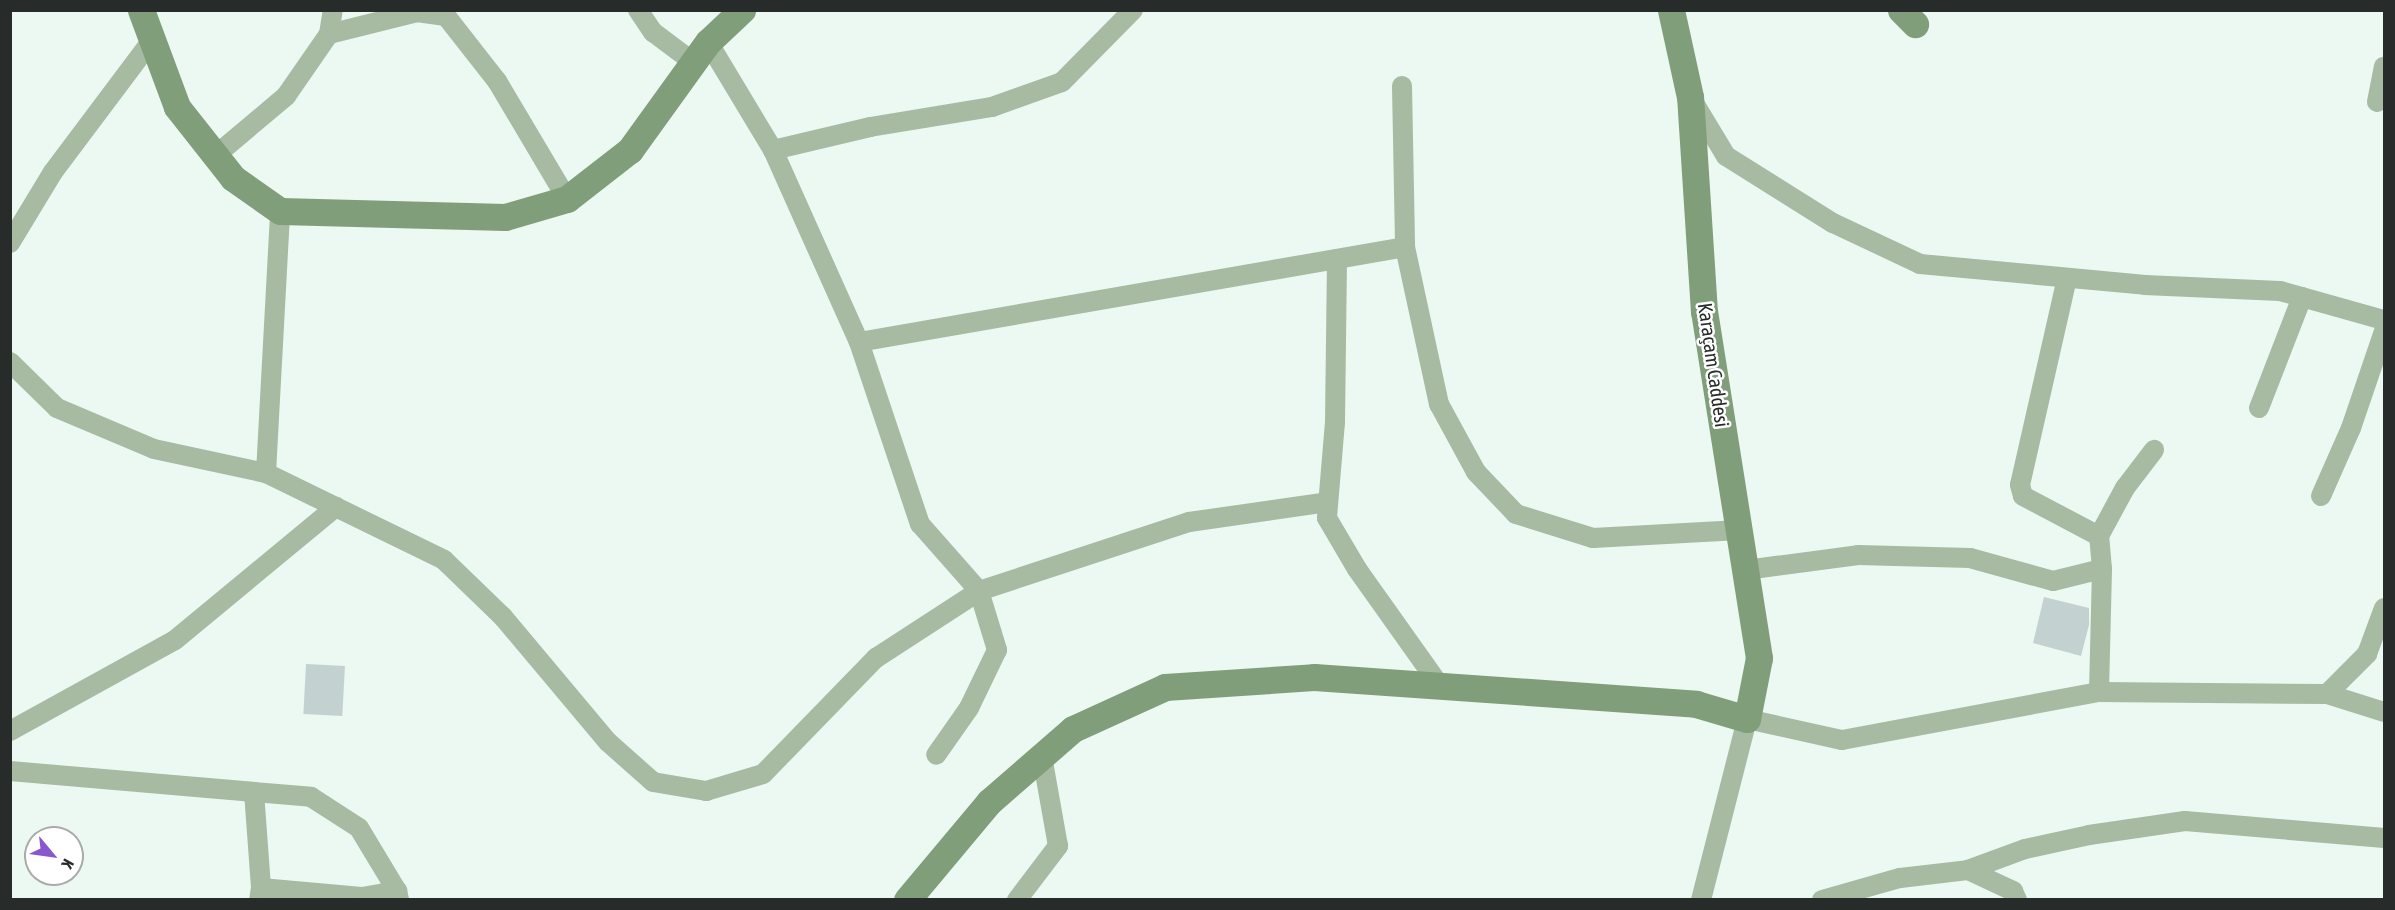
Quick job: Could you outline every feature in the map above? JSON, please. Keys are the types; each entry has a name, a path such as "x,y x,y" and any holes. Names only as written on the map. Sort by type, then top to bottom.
{"street":[{"path":"141,10 177,106 234,178 280,211 505,218 567,199 630,150 701,52 742,10"},
{"path":"216,156 286,96 329,34 333,10"},
{"path":"638,10 653,32 701,52 773,150 859,342 920,524 979,591 997,650 969,708 936,755"},
{"path":"773,150 870,127 992,107 1062,82 1133,10"},
{"name":"Karaçam Caddesi","path":"1671,10 1690,97 1704,312 1759,658 1747,719"},
{"path":"329,34 417,12 448,13 497,81 567,199"},
{"path":"10,243 53,172 153,39"},
{"path":"2377,102 2385,67"},
{"path":"1402,86 1405,247 1439,404 1476,472 1516,514 1593,538 1740,530"},
{"path":"1690,97 1726,156 1833,223 1920,264 2145,285 2280,291 2385,320"},
{"path":"266,473 280,211"},
{"path":"859,342 1405,247"},
{"path":"1337,259 1335,422 1327,518 1357,569 1441,687"},
{"path":"2067,278 2020,485 2023,496 2099,536"},
{"path":"2259,408 2302,297"},
{"path":"2321,496 2351,428 2385,331"},
{"path":"10,362 57,408 154,449 266,473 444,560 503,617 608,742 653,782 706,791 763,774 876,658 979,591 1189,522 1328,502"},
{"path":"2099,692 2102,570 2099,536 2125,488 2154,450"},
{"path":"10,731 175,640 336,507"},
{"path":"1746,570 1858,555 1970,558 2053,581 2102,570"},
{"path":"2327,694 2367,654 2385,608"},
{"path":"907,900 988,802 1073,729 1165,687 1314,676 1696,704 1747,719 1842,740 2099,692 2327,694 2385,712"},
{"path":"1701,900 1747,719"},
{"path":"1017,900 1058,846 1042,756"},
{"path":"10,771 254,792 311,797 359,828 398,895 362,897 260,894 254,792"},
{"path":"1822,900 1900,878 1968,870 2025,849 2089,835 2186,821 2385,838"},
{"path":"1968,870 2013,891 2017,900"}],"building":[{"path":"2044,597 2089,608 2089,625 2081,656 2033,643"},
{"path":"306,664 345,666 342,716 303,714"}]}
